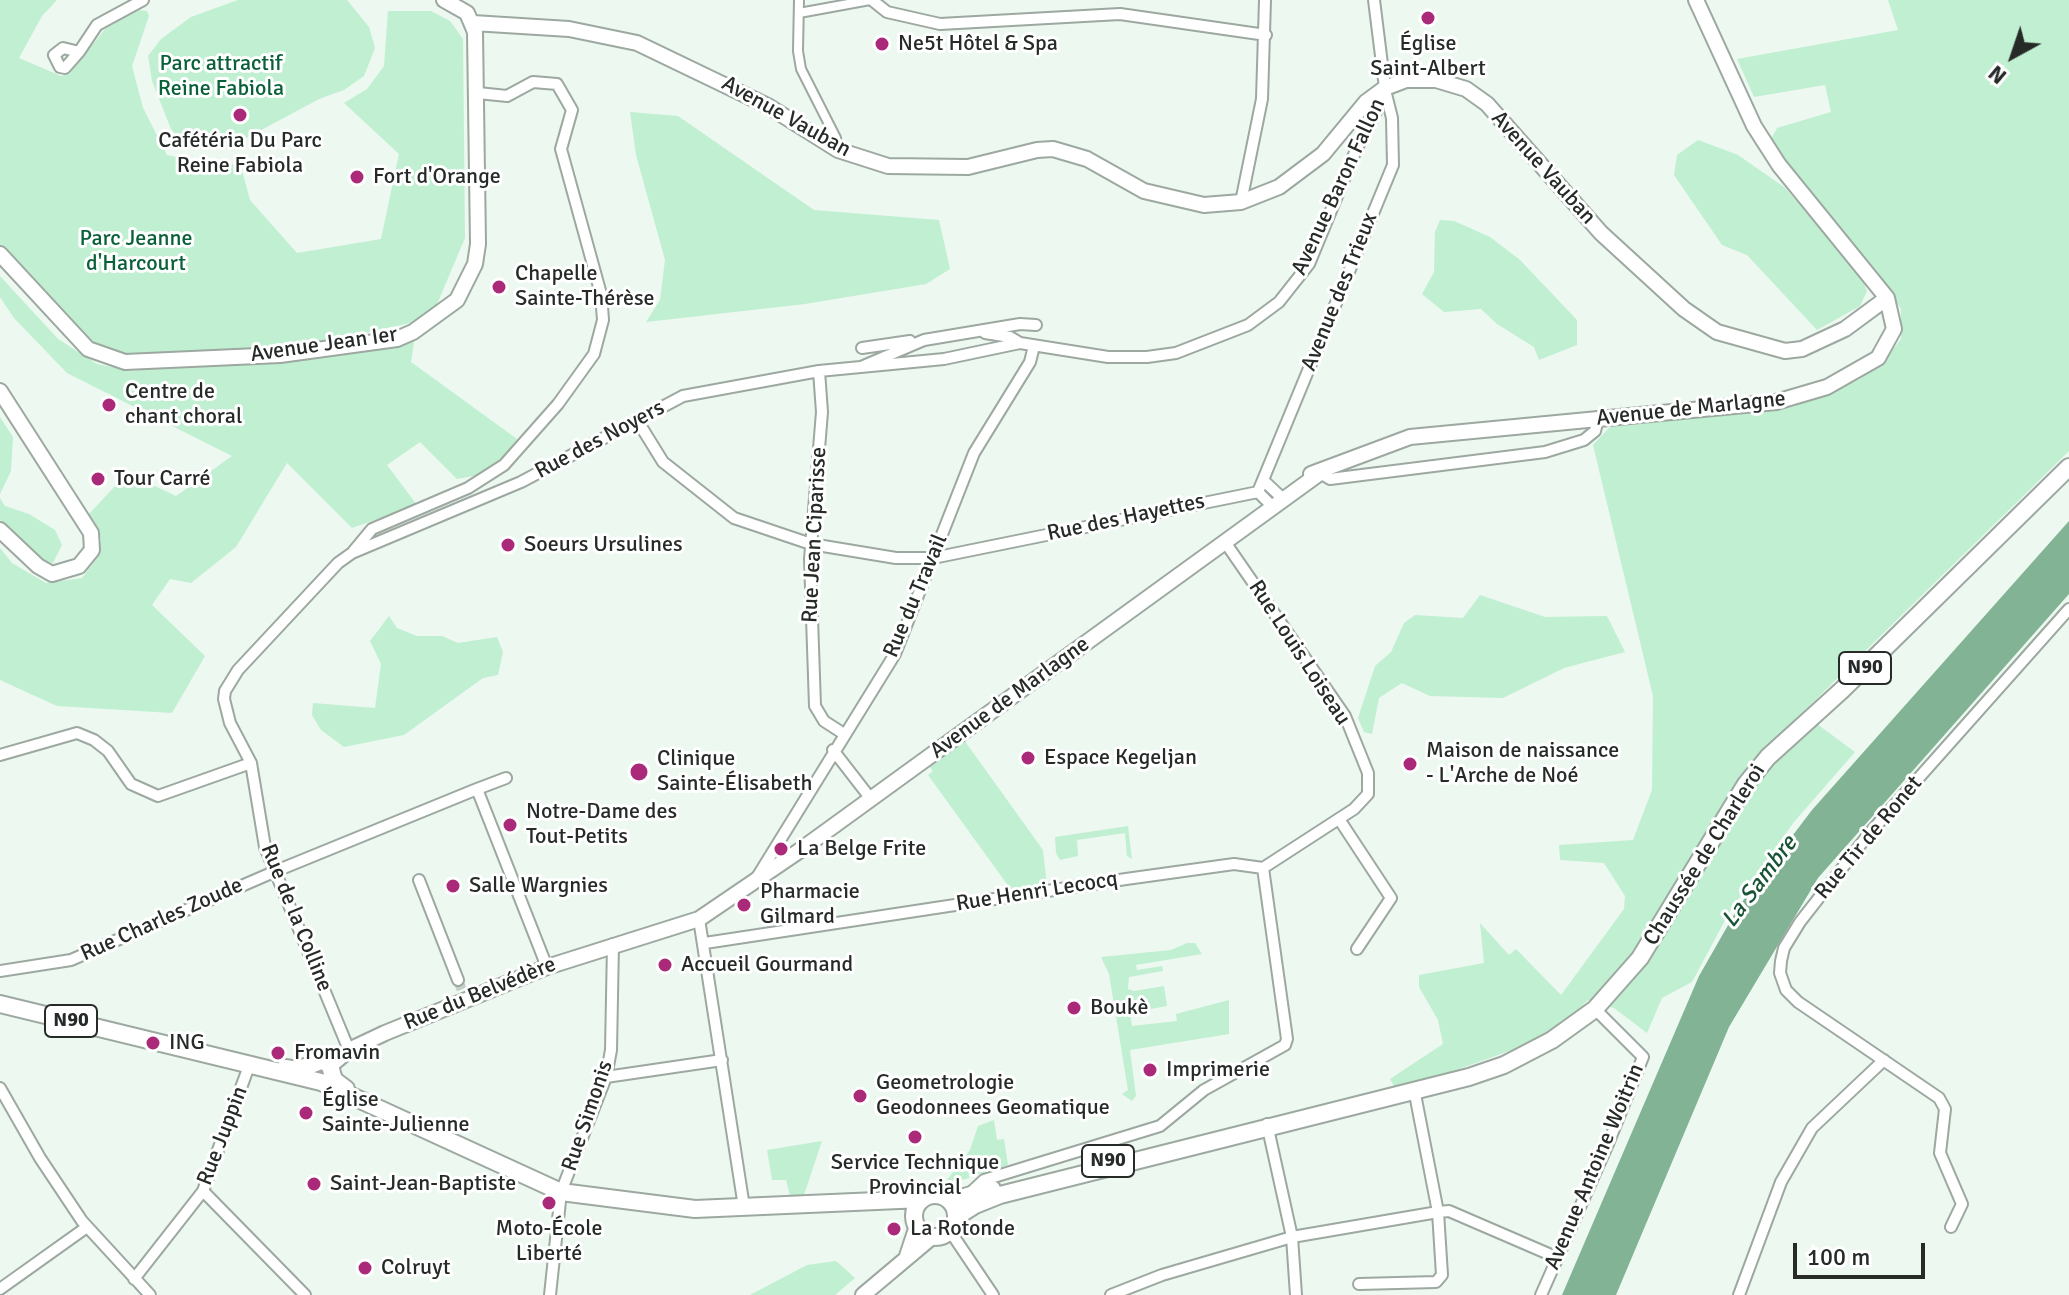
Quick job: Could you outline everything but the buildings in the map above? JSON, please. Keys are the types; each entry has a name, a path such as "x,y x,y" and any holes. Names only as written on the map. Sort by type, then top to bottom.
{"main road":[{"path":"444,0 461,7 473,23"},
{"path":"1696,0 1762,139 1779,165 1887,298"},
{"name":"Avenue Jean Ier","path":"0,254 88,349 125,362 280,355 397,339 441,314 457,300 475,264 479,219 478,93 473,23"},
{"name":"Avenue Vauban","path":"473,23 569,29 637,43 768,106 838,150 888,166 968,167 1053,149 1087,159 1119,179 1166,198 1204,205 1241,202 1279,187 1308,168 1366,102 1394,83 1424,78 1447,82 1476,95 1601,233 1684,309 1717,332 1785,351 1802,349 1845,329 1887,298"},
{"name":"Avenue de Marlagne","path":"699,919 871,799 1225,542 1313,473 1320,473 1365,451 1410,437 1757,406 1827,387 1864,368 1886,348 1895,324 1887,298"},
{"path":"0,391 91,533 92,550 79,566 52,574 38,566 0,530"},
{"name":"Chaussée de Charleroi","path":"950,1201 1469,1077 1519,1058 1552,1040 1595,1009 1650,944 1757,769 1870,664 2069,467"},
{"name":"Rue du Belvédère","path":"315,1072 349,1050 465,996 613,944 699,919"},
{"name":"N90","path":"0,1004 229,1059 315,1072 379,1106 561,1192 663,1207 873,1202 922,1199 935,1195 950,1201"},
{"name":"N90","path":"229,1059 249,1066 315,1072"},
{"name":"Chaussée de Charleroi","path":"953,1224 975,1205 1000,1195 1268,1124"},
{"path":"907,1257 922,1199"},
{"path":"950,1201 953,1224"},
{"name":"N90","path":"873,1202 904,1206 932,1237 953,1224"},
{"path":"863,1295 932,1237"}],"street":[{"path":"79,52 97,25 143,0"},
{"path":"799,0 801,69 836,138 838,150"},
{"path":"799,13 871,0 887,12 940,24 1120,14 1266,35"},
{"path":"1241,202 1262,99 1265,0"},
{"name":"Avenue Baron Fallon","path":"1034,346 1108,357 1171,354 1221,338 1267,312 1290,290 1309,264 1385,88 1374,0"},
{"name":"Rue de la Colline","path":"349,1050 265,847 251,763 227,711 225,691 230,680 372,529 468,488 504,465 558,404 594,354 603,320 601,294 561,149 572,110 557,84 533,82 507,96 478,93"},
{"name":"Avenue des Trieux","path":"1258,492 1393,165 1392,118 1385,88"},
{"name":"Rue des Noyers","path":"862,348 1020,324 1036,325"},
{"name":"Rue des Noyers","path":"978,331 1010,337 1034,346"},
{"name":"Rue des Noyers","path":"860,367 924,340"},
{"name":"Rue des Noyers","path":"352,553 521,482 683,396 819,371 944,359 1020,343"},
{"name":"Rue du Travail","path":"756,879 895,654 974,453 1030,362 1034,346"},
{"name":"Rue Jean Ciparisse","path":"819,371 822,412 811,544 815,706 824,721 844,734"},
{"path":"1320,473 1330,479 1545,452 1584,440 1595,431 1598,419"},
{"name":"Rue des Hayettes","path":"637,420 663,462 713,505 772,533 811,544 896,558 933,558 1258,492"},
{"path":"1263,480 1271,505"},
{"path":"1258,492 1271,505"},
{"name":"Rue Louis Loiseau","path":"1225,542 1345,716 1368,773 1368,794 1339,819"},
{"name":"Rue Tir de Ronet","path":"1951,1227 1962,1204 1940,1153 1945,1109 1939,1098 1791,996 1780,973 1784,948 1868,835 2069,609"},
{"path":"0,755 77,733 94,740 108,751 131,784 158,796 251,763"},
{"path":"833,750 871,799"},
{"name":"Rue Charles Zoude","path":"0,971 71,960 276,871 506,778"},
{"path":"477,789 547,967"},
{"path":"968,1195 984,1180 1160,1126 1204,1090 1285,1045 1287,1039 1263,868 1339,819 1391,898 1357,949"},
{"name":"Rue Henri Lecocq","path":"705,943 1234,864 1263,868"},
{"path":"419,880 458,980"},
{"path":"699,919 744,1207"},
{"name":"Rue Simonis","path":"550,1295 561,1192 606,1077 611,1050 613,944"},
{"name":"Avenue Antoine Woitrin","path":"1541,1295 1643,1057 1595,1009"},
{"path":"606,1077 722,1060"},
{"path":"1744,1293 1781,1182 1812,1128 1884,1060"},
{"name":"Rue Juppin","path":"134,1279 203,1191 249,1066"},
{"path":"0,1088 40,1158 87,1227 150,1295"},
{"path":"1359,1284 1436,1282 1442,1275 1438,1212 1414,1089"},
{"path":"1268,1124 1292,1237 1296,1295"},
{"path":"203,1191 305,1295"},
{"path":"1111,1295 1162,1275 1292,1237 1449,1211 1558,1258"},
{"path":"953,1224 993,1295"},
{"path":"0,1289 87,1227"}],"green space":[{"name":"Parc Jeanne d'Harcourt","path":"0,0 57,0 42,16 19,58 61,76 70,73 105,29 138,10 147,11 149,16 132,66 143,108 167,155 222,166 240,163 250,200 297,253 381,239 399,154 344,103 367,89 384,66 388,11 431,11 450,21 463,39 465,238 435,309 410,323 338,339 213,352 113,355 93,347 67,329 39,308 0,265"},
{"name":"Parc attractif Reine Fabiola","path":"238,0 347,0 369,27 375,48 364,76 344,90 319,99 226,149 194,149 182,143 171,129 152,81 148,56 161,39 191,17"},
{"path":"1888,0 2069,0 2069,451 1802,713 1855,752 1794,822 1730,911 1692,982 1662,998 1647,1033 1614,1008 1588,1000 1562,1026 1523,1046 1434,1078 1394,1086 1390,1079 1443,1044 1438,1020 1419,987 1419,975 1484,963 1480,923 1509,955 1516,949 1561,995 1624,909 1625,896 1604,863 1560,860 1559,845 1633,840 1652,790 1653,696 1593,445 1610,427 1784,409 1829,394 1860,379 1887,357 1901,339 1901,309 1880,277 1770,141 1777,128 1831,112 1825,85 1754,97 1737,59 1898,30"},
{"path":"630,112 678,116 814,210 939,220 950,269 926,284 805,304 646,322 660,300 665,260 636,155"},
{"path":"1698,140 1738,155 1784,187 1859,271 1867,291 1860,306 1817,330 1747,255 1722,245 1674,175 1677,155"},
{"path":"1440,220 1454,221 1490,237 1520,260 1577,320 1577,345 1539,360 1534,347 1497,324 1481,309 1444,312 1422,294 1434,272 1435,232"},
{"path":"0,276 58,339 97,364 131,371 415,336 411,362 517,439 495,472 457,479 420,442 387,465 417,505 352,528 287,463 236,547 191,583 170,579 152,605 205,656 172,713 57,706 0,680 0,548 12,563 46,583 82,578 98,557 101,539 88,515 118,483 123,471 176,496 232,456 67,373 14,318 0,297"},
{"path":"0,417 13,437 11,471 0,494"},
{"path":"0,498 5,506 29,514 55,530 62,545 53,563 37,560 0,520"},
{"path":"1480,595 1545,617 1607,616 1625,652 1564,668 1503,698 1430,696 1402,683 1379,698 1372,734 1364,732 1358,718 1375,666 1391,652 1404,623 1415,615 1463,618"},
{"path":"389,616 397,628 417,636 442,636 458,643 497,637 503,652 498,675 483,678 404,735 344,747 321,730 312,715 313,703 375,708 381,664 370,641"},
{"path":"964,740 1043,850 1047,886 1012,891 928,775 933,771 929,766"},
{"path":"1128,826 1132,859 1127,856 1125,833 1077,840 1078,856 1060,860 1056,853 1055,837"},
{"path":"1195,943 1202,954 1136,965 1137,970 1162,966 1163,971 1129,977 1128,989 1134,991 1164,986 1167,1006 1130,1013 1132,1026 1177,1021 1176,1014 1229,1000 1229,1034 1130,1050 1136,1096 1132,1101 1122,1094 1128,1090 1109,974 1101,957 1171,950"},
{"path":"994,1120 997,1140 1004,1139 1008,1165 976,1175 974,1158 967,1158 969,1178 943,1185 970,1150 978,1126"},
{"path":"822,1141 804,1195 790,1196 786,1180 772,1180 767,1150"},
{"path":"836,1261 855,1278 835,1295 750,1295 807,1265"}],"water":[{"name":"La Sambre","path":"2069,521 2069,594 1818,878 1729,1027 1616,1295 1562,1295 1699,976 1739,906 1812,810"}],"tunnel":[{"path":"458,980 463,993"}],"place":[{"name":"Église Saint-Albert","path":"1428,18"},
{"name":"Ne5t Hôtel & Spa","path":"882,44"},
{"name":"Cafétéria Du Parc Reine Fabiola","path":"240,115"},
{"name":"Fort d'Orange","path":"357,177"},
{"name":"Chapelle Sainte-Thérèse","path":"499,287"},
{"name":"Centre de chant choral","path":"109,405"},
{"name":"Tour Carré","path":"98,479"},
{"name":"Soeurs Ursulines","path":"508,545"},
{"name":"Espace Kegeljan","path":"1028,758"},
{"name":"Maison de naissance - L'Arche de Noé","path":"1410,764"},
{"name":"Clinique Sainte-Élisabeth","path":"639,772"},
{"name":"Notre-Dame des Tout-Petits","path":"510,825"},
{"name":"La Belge Frite","path":"781,849"},
{"name":"Salle Wargnies","path":"453,886"},
{"name":"Pharmacie Gilmard","path":"744,905"},
{"name":"Accueil Gourmand","path":"665,965"},
{"name":"Boukè","path":"1074,1008"},
{"name":"ING","path":"153,1043"},
{"name":"Fromavin","path":"278,1053"},
{"name":"Imprimerie","path":"1150,1070"},
{"name":"Geometrologie Geodonnees Geomatique","path":"860,1096"},
{"name":"Église Sainte-Julienne","path":"306,1113"},
{"name":"Service Technique Provincial","path":"915,1137"},
{"name":"Saint-Jean-Baptiste","path":"314,1184"},
{"name":"Moto-École Liberté","path":"549,1203"},
{"name":"La Rotonde","path":"894,1229"},
{"name":"Colruyt","path":"365,1268"}]}
